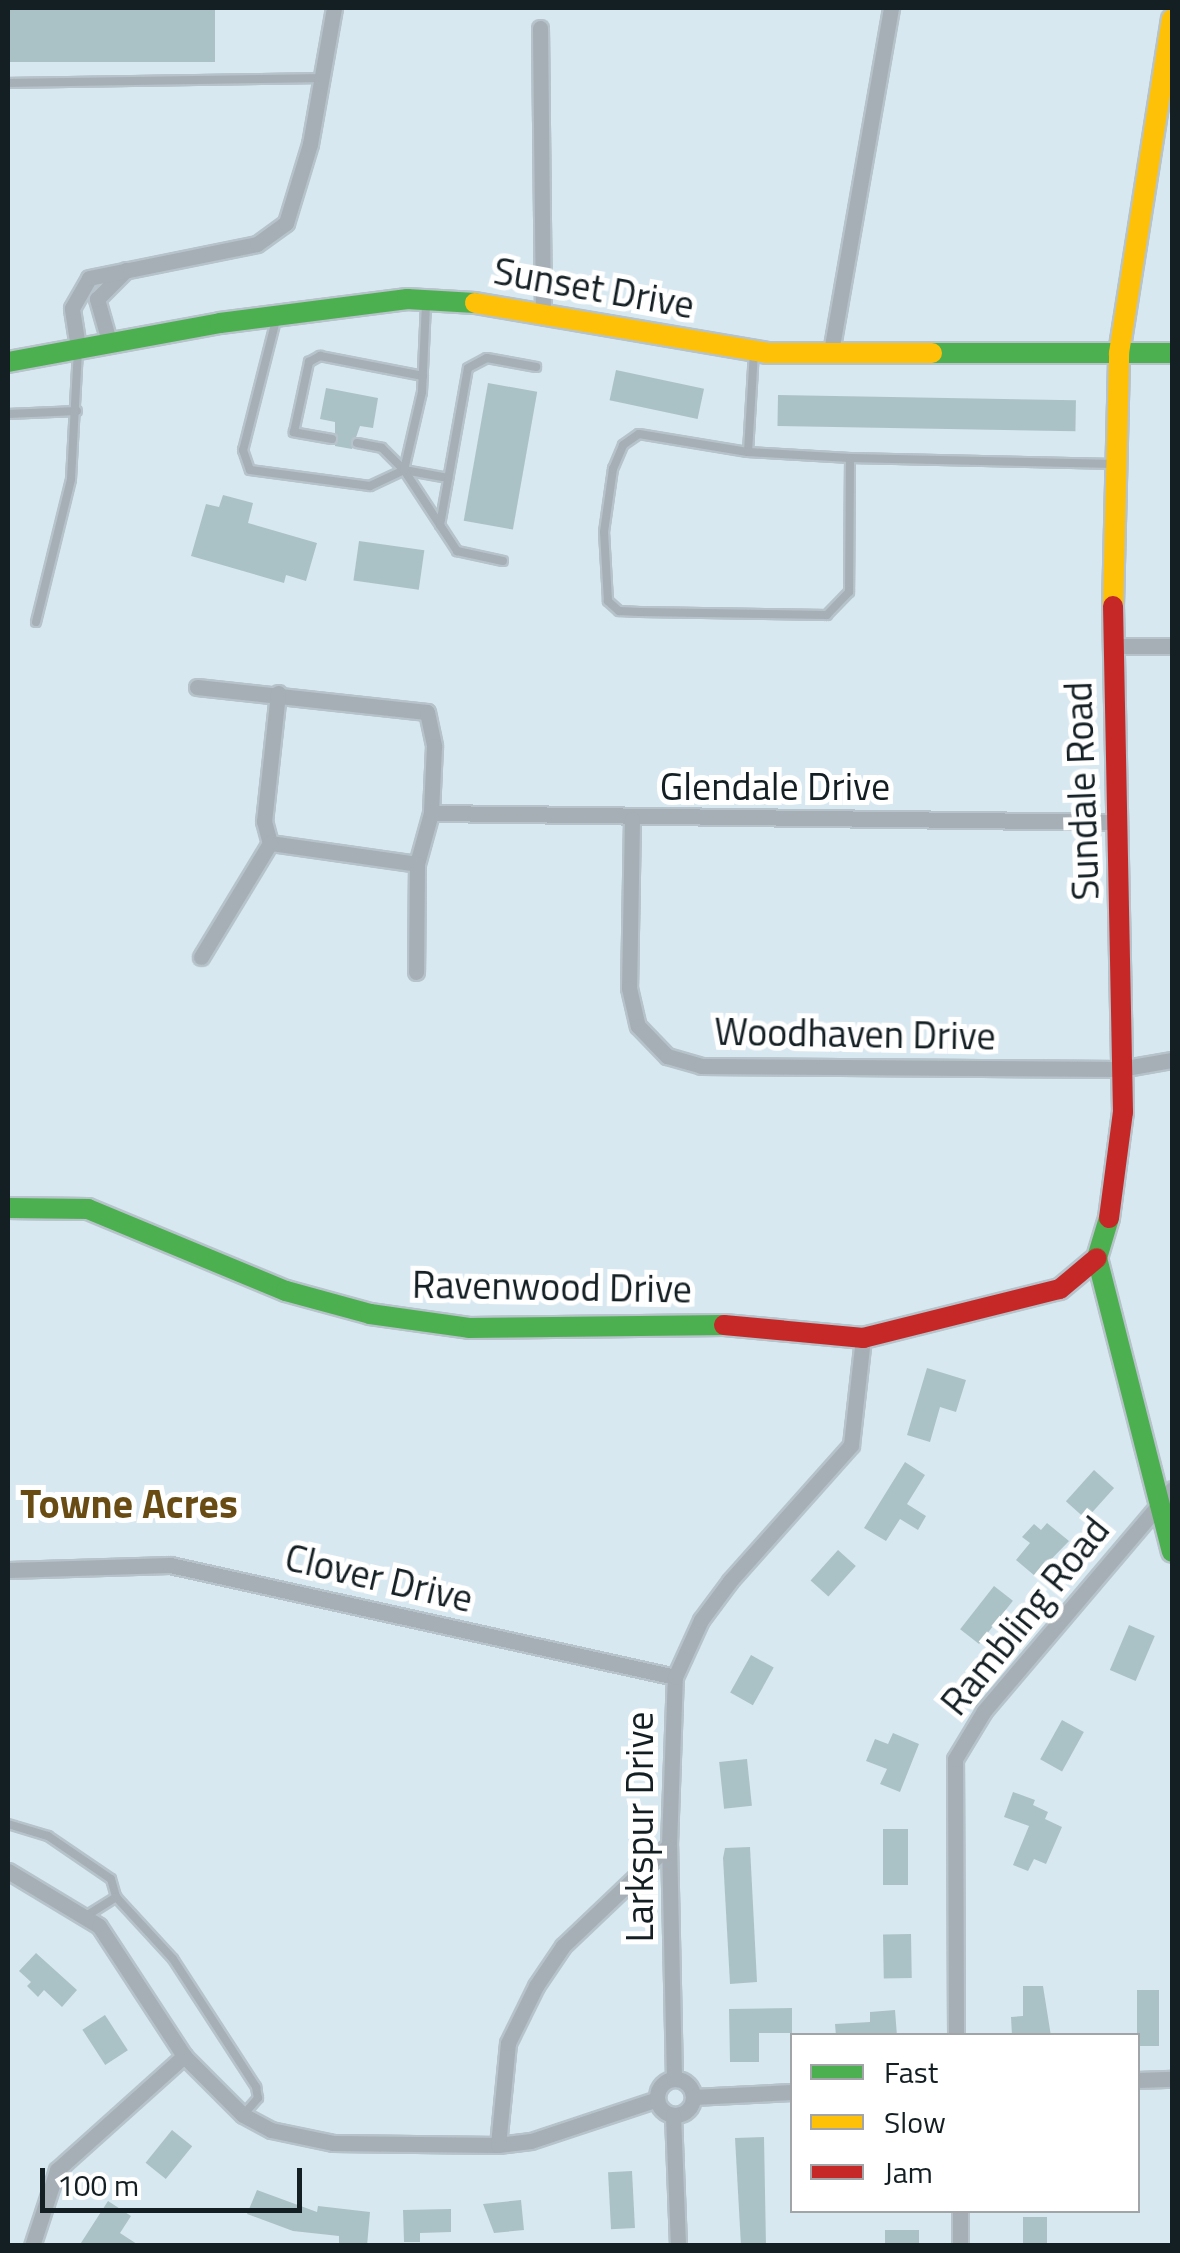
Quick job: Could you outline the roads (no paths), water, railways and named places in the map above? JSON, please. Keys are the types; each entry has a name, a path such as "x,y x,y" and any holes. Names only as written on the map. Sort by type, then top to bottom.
{"street":[{"path":"78,347 72,308 78,288 107,270 126,270 275,236 292,209 334,8"},
{"path":"831,352 891,8"},
{"name":"Sundale Road","path":"1097,1258 1116,1194 1120,1070 1112,646 1118,352 1172,20"},
{"path":"540,28 542,313"},
{"path":"109,341 97,300 126,270"},
{"name":"Sunset Drive","path":"8,362 109,341 277,316 426,300 542,313 754,352 1172,353"},
{"path":"1112,646 1172,646"},
{"path":"197,687 427,712 435,728 431,813 417,864 416,972"},
{"path":"201,957 270,843 264,821 278,693"},
{"name":"Glendale Drive","path":"431,813 1118,822"},
{"name":"Woodhaven Drive","path":"632,818 629,988 638,1026 667,1056 701,1066 1120,1070 1172,1060"},
{"path":"270,843 417,864"},
{"name":"Ravenwood Drive","path":"8,1208 88,1209 286,1292 438,1326 764,1324 863,1338 1060,1289 1097,1258"},
{"path":"1097,1258 1166,1497 1172,1552"},
{"name":"Larkspur Drive","path":"674,2078 668,1845 675,1677 701,1620 851,1445 863,1338"},
{"name":"Rambling Road","path":"956,2033 954,1759 984,1712 1166,1497"},
{"name":"Clover Drive","path":"8,1570 170,1565 675,1677"},
{"path":"498,2145 508,2043 536,1986 562,1946 668,1845"},
{"path":"8,1871 85,1916 123,1956 184,2056 243,2115 270,2130 333,2143 498,2145 548,2136 657,2100"},
{"path":"32,2246 57,2170 184,2056"},
{"path":"657,2100 659,2088 674,2078 690,2086 693,2097 685,2112 673,2115"},
{"path":"1140,2080 1172,2079"},
{"path":"693,2097 790,2092"},
{"path":"657,2100 673,2115 678,2246"},
{"path":"960,2213 960,2246"}],"lane":[{"path":"8,83 321,78"},
{"path":"404,470 423,376 426,300"},
{"path":"277,316 243,450 250,470 370,486 404,470 448,478"},
{"path":"36,622 70,479 78,347"},
{"path":"748,452 754,352"},
{"path":"332,438 294,432 310,362 320,356 423,376"},
{"path":"440,525 468,368 487,358 536,367"},
{"path":"8,414 77,411"},
{"path":"850,458 849,592 841,607 827,615 620,611 604,584 604,532 613,469 623,445 639,434 748,452 1116,464"},
{"path":"357,443 382,448 404,470 458,551 503,560"},
{"path":"8,1824 48,1836 111,1879 116,1897 173,1958 256,2088 258,2098 243,2115"},
{"path":"85,1916 116,1897"}],"district":[{"name":"Towne Acres","path":"129,1504"}]}
